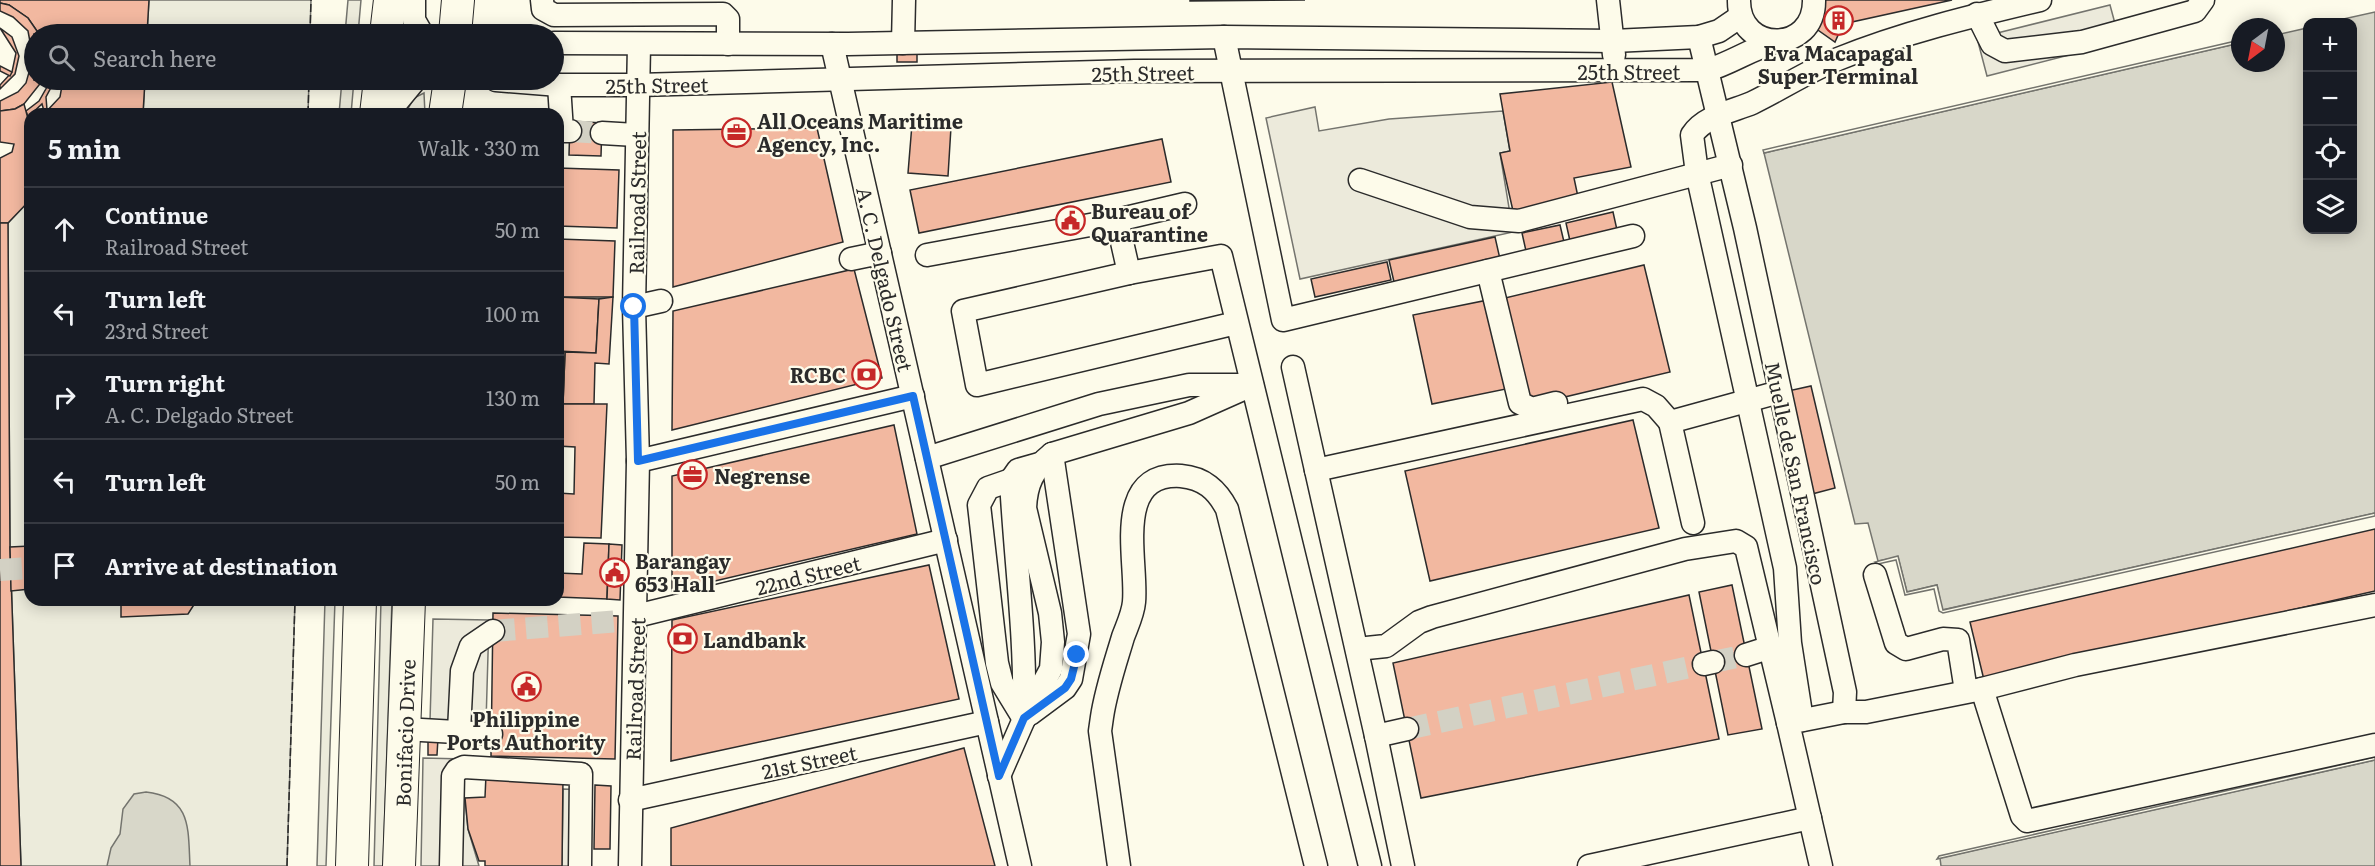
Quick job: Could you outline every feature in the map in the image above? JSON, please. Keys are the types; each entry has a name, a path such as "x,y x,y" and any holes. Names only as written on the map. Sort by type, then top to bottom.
{"highway":[{"path":"387,24 390,0"},
{"path":"455,24 458,0"},
{"path":"377,108 379,90"},
{"path":"446,108 449,90"},
{"path":"352,866 360,606"},
{"name":"Bonifacio Drive","path":"399,866 409,606"}],"street":[{"path":"414,0 414,20 416,24"},
{"path":"542,0 543,9 554,15 723,14 728,19 728,44"},
{"path":"903,43 904,0"},
{"path":"1608,0 1616,70"},
{"name":"25th Street","path":"564,84 841,81 1098,72 1708,70 1741,58 1768,43 1784,40 1800,33 1809,23 1814,0"},
{"path":"1821,866 1810,818 1795,721 1785,568 1697,173 1692,135 1695,130 1719,115 1751,103 1837,59 1977,14 2040,0"},
{"path":"1977,14 1992,44 2006,51 2082,42 2195,11 2203,0"},
{"name":"25th Street","path":"564,43 832,44 1224,37 1613,41 1699,37 1719,31 1740,8 1754,33 1773,41 1784,40"},
{"path":"1224,37 1229,71 1282,320 1633,236"},
{"name":"Muelle de San Francisco","path":"1699,37 1731,165 1845,692 1844,712"},
{"path":"1096,39 1098,72"},
{"name":"A. C. Delgado Street","path":"832,44 1020,866"},
{"name":"Railroad Street","path":"630,866 630,620 638,461 634,307 639,45"},
{"path":"392,108 407,90"},
{"path":"560,90 561,108"},
{"path":"602,133 636,135"},
{"path":"1360,180 1470,217 1519,221 1731,165"},
{"path":"927,255 1117,220 1185,204"},
{"path":"1117,220 1129,273"},
{"path":"851,259 880,253"},
{"path":"1236,323 976,385 963,311 1129,273 1221,256 1370,866"},
{"path":"1488,271 1520,403 1532,409 1624,387"},
{"path":"634,307 661,301"},
{"path":"1293,367 1403,866"},
{"path":"927,458 1099,404 1189,385 1252,385"},
{"path":"1024,718 1002,683 997,663 979,505 988,488 1011,480 1018,470 1046,459 1189,412 1252,385"},
{"path":"1670,422 1779,392"},
{"path":"638,461 913,396"},
{"path":"1316,470 1643,399 1656,406 1670,422 1693,523"},
{"path":"999,776 1024,718 1051,669 1053,642 1050,613 1025,508 1025,492 1030,477 1046,459"},
{"path":"1024,718 1065,688 1071,679 1079,634 1046,459"},
{"path":"1119,866 1100,730 1134,604 1132,512 1147,488 1160,480 1174,476 1191,477 1206,483 1219,495 1227,509 1316,866"},
{"path":"1011,480 1015,561 1025,664 1024,718"},
{"name":"22nd Street","path":"630,620 946,540"},
{"path":"1357,650 1386,646 1419,622 1432,617 1685,549 1737,541 1746,547 1768,648 1795,721"},
{"path":"1875,575 1896,643 1906,649 1943,639 1958,640 1974,690 2022,816 2027,821 2375,745"},
{"path":"1795,721 1844,712 1866,712 1974,690 2075,665 2375,605"},
{"path":"459,731 462,671 471,646 493,631"},
{"path":"1746,654 1768,648"},
{"name":"21st Street","path":"630,800 987,723"},
{"path":"404,729 491,734"},
{"path":"1376,736 1407,729"},
{"path":"451,866 453,776 457,770 464,767 581,774 580,866"},
{"path":"1589,866 1810,818"}],"shaded area":[{"path":"149,0 311,0 310,24 148,24"},
{"path":"348,0 361,0 359,24 346,24"},
{"path":"2110,5 2120,42 1987,76 1977,38"},
{"path":"2375,12 2375,513 1942,610 1937,585 1907,592 1898,557 1878,561 1868,523 1855,524 1764,153 2231,45 2231,72 2285,72 2285,33 2303,29 2303,234 2357,234 2357,18 2348,18"},
{"path":"144,90 309,90 308,108 143,108"},
{"path":"341,90 353,90 352,108 340,108"},
{"path":"424,93 425,108 408,108 414,98"},
{"path":"1315,107 1319,131 1389,119 1503,111 1510,151 1500,153 1513,232 1300,279 1266,118"},
{"path":"24,206 24,606 295,606 287,866 21,866 10,547 8,223"},
{"path":"325,606 335,606 326,866 317,866"},
{"path":"381,606 392,606 383,866 374,866"},
{"path":"433,619 489,620 486,723 430,721"},
{"path":"423,758 464,759 463,798 465,798 468,829 479,866 421,866"},
{"path":"2375,760 2375,866 1941,866 1940,858"},
{"path":"563,789 590,790 589,866 562,866"},
{"path":"146,792 172,800 180,808 187,828 190,866 107,866 111,848 120,834 123,809 134,794"}],"pier":[{"path":"2231,42 2231,45 1764,153 1763,150"},
{"path":"2375,513 2375,516 1943,613 1939,611 1934,589 1905,595 1896,560 1878,564 1875,562 1898,556 1907,592 1937,585 1943,610"},
{"path":"2375,757 2375,760 1937,859 1939,856"}],"building":[{"path":"0,0 149,0 148,24 32,24 28,18 9,5 0,3"},
{"path":"1190,0 1305,0 1190,1"},
{"name":"Eva Macapagal Super Terminal","path":"1824,0 1952,0 1843,24 1835,42 1815,28"},
{"path":"0,3 9,5 28,18 32,24 24,24 24,27 13,17 0,11"},
{"path":"0,28 12,37 19,56 15,74 0,89 0,85 12,72 16,53"},
{"path":"917,53 917,62 897,62 897,54"},
{"path":"0,66 12,72 10,76 0,71"},
{"path":"1612,82 1631,167 1574,178 1578,197 1513,211 1500,153 1510,151 1500,94"},
{"path":"24,85 24,90 35,90 24,104 15,109 0,111 0,101 18,92"},
{"path":"45,90 50,90 46,97 47,108 43,108 42,104 38,108 30,108 39,101"},
{"path":"61,90 144,90 143,108 50,108 60,97"},
{"path":"24,104 24,206 8,223 0,223 0,158 12,152 14,144 0,142 0,111 15,109"},
{"path":"570,121 602,123 601,156 569,155"},
{"path":"912,124 951,127 948,176 908,173"},
{"path":"817,128 843,242 673,287 673,130"},
{"path":"1162,139 1171,182 919,233 910,190"},
{"path":"564,168 619,170 617,228 564,226"},
{"path":"1613,212 1617,230 1570,241 1566,223"},
{"path":"0,223 8,223 10,547 21,866 0,866"},
{"path":"1560,225 1564,242 1526,251 1522,233"},
{"path":"1495,237 1500,259 1394,282 1389,260"},
{"path":"564,239 615,241 613,297 564,297"},
{"path":"1387,262 1391,280 1315,297 1311,279"},
{"path":"1644,265 1670,372 1531,405 1505,298"},
{"path":"854,269 882,378 672,430 673,311"},
{"path":"564,297 599,299 596,353 564,351"},
{"path":"613,297 609,364 595,363 594,404 564,404 565,352 596,353 599,299"},
{"path":"1488,300 1506,389 1432,404 1413,315"},
{"path":"1811,386 1835,488 1812,494 1788,391"},
{"path":"564,404 607,404 601,538 564,537 564,493 574,494 575,447 564,446"},
{"path":"1633,420 1659,528 1430,581 1405,471"},
{"path":"894,425 917,534 672,591 672,476"},
{"path":"2375,529 2375,591 1984,680 1970,622"},
{"path":"584,543 609,544 607,599 564,597 564,573 582,574"},
{"name":"Barangay 653 Hall","path":"609,544 622,545 620,600 607,599"},
{"path":"24,546 24,590 11,591 10,547"},
{"path":"929,565 959,699 671,761 672,620"},
{"path":"1732,585 1762,729 1728,735 1699,592"},
{"path":"1689,595 1719,739 1421,798 1393,663"},
{"path":"121,606 193,606 188,614 121,617"},
{"path":"493,613 618,616 615,759 491,756"},
{"path":"428,737 438,738 437,755 428,755"},
{"path":"964,748 995,866 671,866 671,828"},
{"path":"486,775 563,778 562,866 485,866 485,861 479,861 468,829 465,798 485,797"},
{"path":"595,785 611,786 610,849 594,849"}],"tunnel":[{"path":"570,131 602,133"},
{"path":"0,570 24,568"},
{"path":"493,631 619,621"},
{"path":"1713,662 1746,655"},
{"path":"1407,729 1704,664"}],"fence":[{"path":"310,24 311,0"},
{"path":"308,108 309,90"},
{"path":"287,866 295,606"}],"place":[{"name":"Eva Macapagal Super Terminal","path":"1838,21"},
{"name":"All Oceans Maritime Agency, Inc.","path":"736,132"},
{"name":"Bureau of Quarantine","path":"1070,221"},
{"name":"RCBC","path":"867,374"},
{"name":"Negrense","path":"693,475"},
{"name":"Barangay 653 Hall","path":"614,572"},
{"name":"Landbank","path":"682,639"},
{"name":"Philippine Ports Authority","path":"526,687"}],"route":[{"path":"634,307 638,461 913,396 999,776 1024,718 1065,688 1071,679 1077,655"}]}
